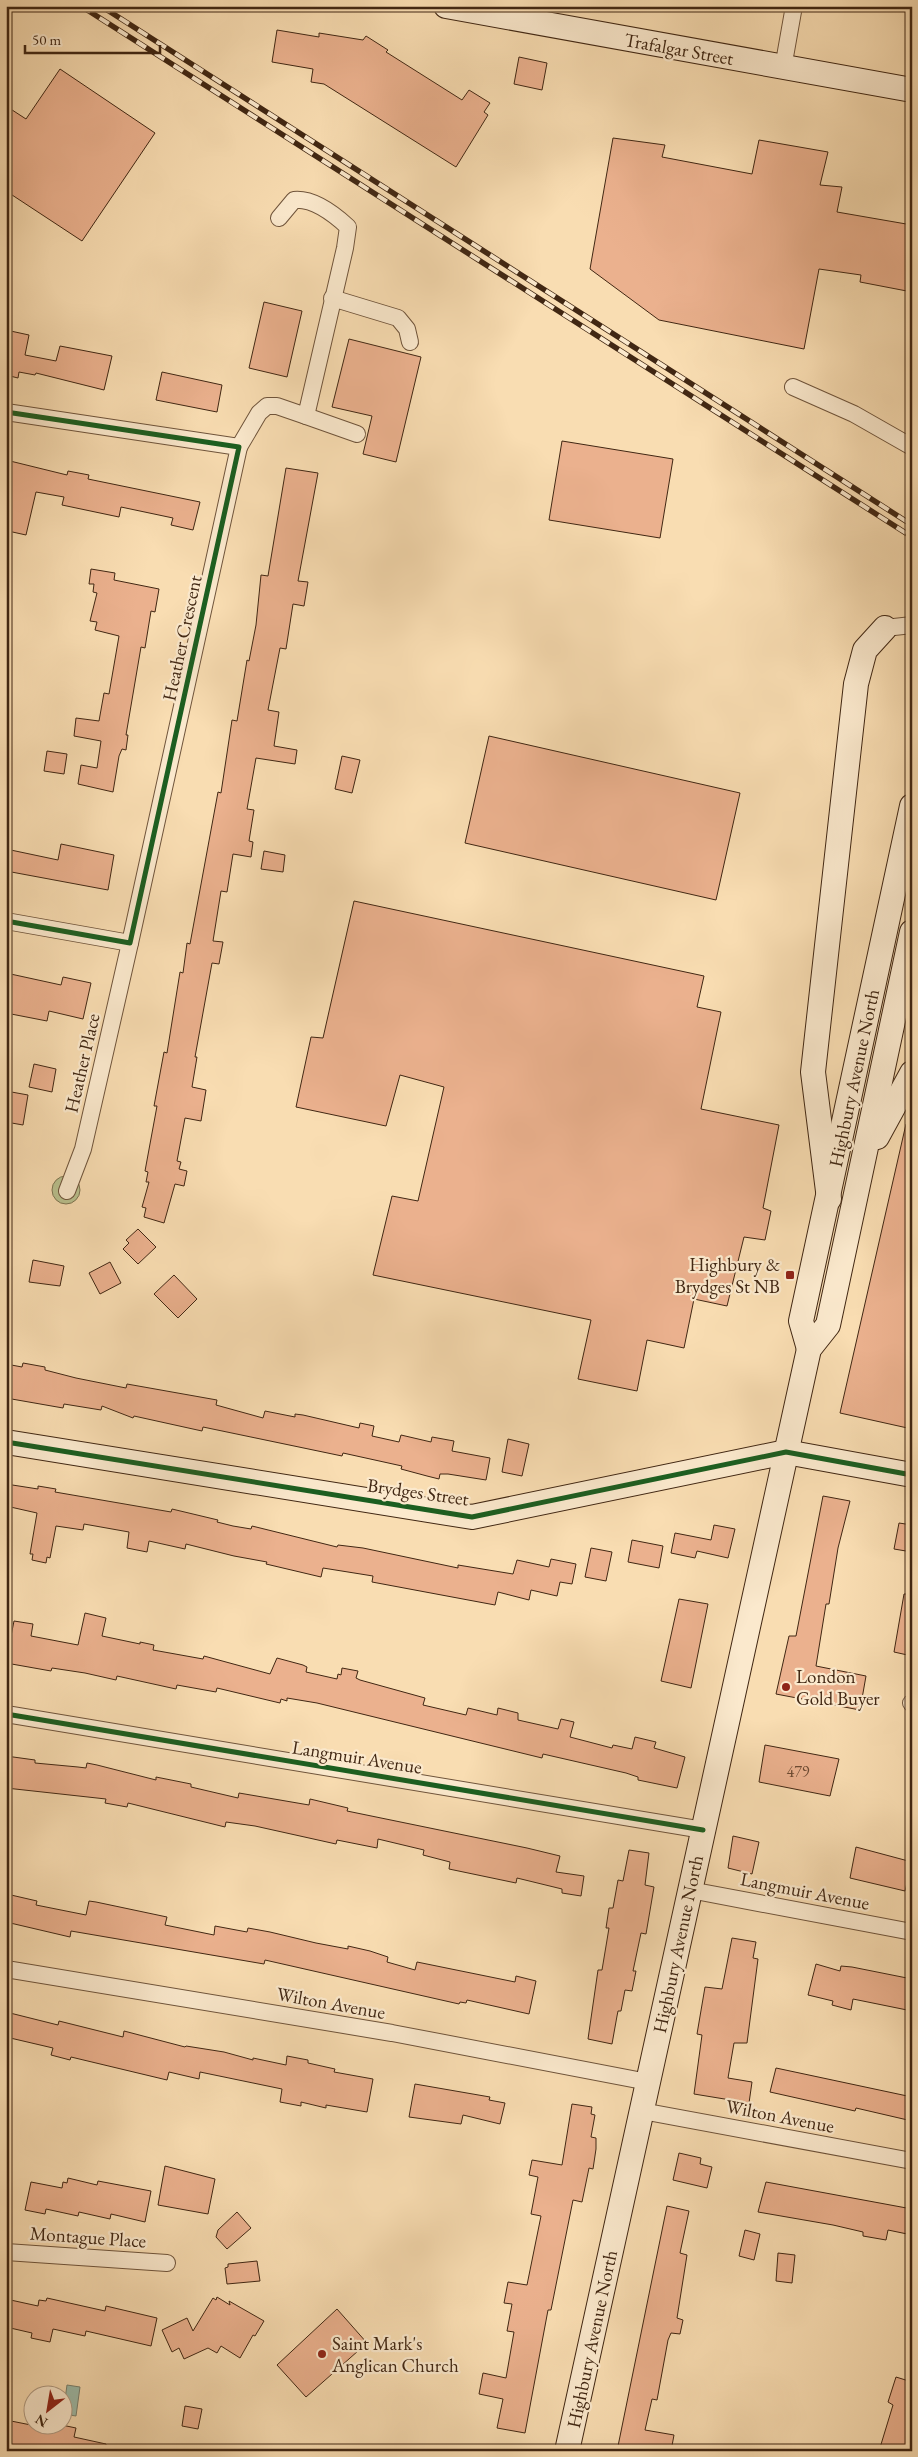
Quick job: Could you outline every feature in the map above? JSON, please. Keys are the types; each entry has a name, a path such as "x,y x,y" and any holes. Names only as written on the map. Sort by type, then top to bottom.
{"main road":[{"name":"Trafalgar Street","path":"446,6 912,90"},
{"path":"829,1199 813,1072 856,684 865,650 885,628"},
{"name":"Highbury Avenue North","path":"810,1349 801,1321 829,1199 912,806"},
{"name":"Highbury Avenue North","path":"567,2451 786,1452 810,1349 828,1326 912,932"},
{"path":"865,1158 912,1073"},
{"name":"Brydges Street","path":"6,1442 472,1517 786,1452 912,1475"}],"street":[{"path":"783,68 794,6"},
{"path":"279,218 294,200 304,199 338,218 348,227 306,416 357,434"},
{"path":"332,298 398,318 407,328 410,342"},
{"path":"793,387 854,414 912,447"},
{"name":"Heather Crescent","path":"130,943 239,447 258,413 267,406 278,406 306,416"},
{"path":"6,412 239,447"},
{"path":"885,628 912,625"},
{"path":"6,921 130,943"},
{"name":"Heather Place","path":"67,1191 83,1149 130,943"},
{"name":"Langmuir Avenue","path":"6,1714 703,1830"},
{"name":"Langmuir Avenue","path":"690,1890 912,1932"},
{"name":"Wilton Avenue","path":"6,1969 392,2034 648,2082"},
{"name":"Wilton Avenue","path":"642,2110 912,2162"},
{"name":"Montague Place","path":"6,2252 167,2263"}],"green space":[{"path":"66,1176 76,1180 80,1190 76,1200 66,1204 56,1200 52,1190 56,1180"}],"shaded area":[{"path":"72,2386 80,2387 76,2416 72,2415"}],"building":[{"path":"277,30 319,37 319,33 363,40 366,36 388,50 386,52 462,100 469,90 490,103 484,112 488,115 456,167 324,84 311,82 313,69 272,62"},
{"path":"519,57 547,63 542,90 514,84"},
{"path":"60,69 155,133 82,241 6,191 6,106 26,119"},
{"path":"613,138 665,145 662,157 752,174 759,140 828,152 820,185 842,187 837,212 912,225 912,292 860,282 861,275 819,269 804,349 659,320 590,269"},
{"path":"264,302 302,311 287,377 249,368"},
{"path":"6,330 29,335 25,355 56,361 60,346 112,356 104,390 36,373 35,375 19,372 18,378 6,375"},
{"path":"349,339 421,357 396,462 363,454 372,416 332,407"},
{"path":"162,372 222,385 217,412 156,400"},
{"path":"562,441 673,459 660,538 549,520"},
{"path":"6,460 67,475 68,471 89,475 88,479 200,502 193,530 171,525 173,518 121,507 119,517 62,505 64,497 36,492 26,535 8,531 9,523 6,522"},
{"path":"286,468 318,473 298,581 308,582 304,606 293,604 286,649 280,648 268,710 279,712 274,746 297,750 295,764 256,758 247,809 254,810 249,841 253,842 251,857 233,854 227,892 221,891 213,941 223,942 219,964 212,963 195,1057 197,1057 192,1087 206,1090 201,1121 185,1118 177,1161 181,1162 179,1169 187,1171 184,1186 175,1184 164,1223 144,1217 146,1208 142,1207 149,1182 146,1182 148,1172 145,1171 157,1106 154,1106 164,1052 167,1053 180,972 183,973 187,943 190,944 218,792 221,793 232,720 237,721 247,660 249,661 256,625 261,575 268,576"},
{"path":"91,569 115,573 114,580 159,589 155,612 151,611 145,648 141,647 126,735 128,735 126,750 122,749 119,756 113,792 78,784 81,765 97,768 101,741 74,736 76,718 99,721 104,693 109,694 119,636 95,630 97,622 90,621 97,593 93,592 94,584 89,584"},
{"path":"489,736 740,793 716,900 465,843"},
{"path":"47,751 67,754 64,774 44,771"},
{"path":"342,756 360,760 352,793 335,789"},
{"path":"61,844 114,855 108,890 6,871 6,849 58,860"},
{"path":"264,851 285,855 283,872 261,869"},
{"path":"354,901 704,976 697,1007 721,1012 701,1109 779,1125 763,1208 771,1211 765,1240 744,1237 727,1306 694,1299 684,1348 647,1340 637,1391 578,1379 591,1320 373,1275 392,1196 418,1201 444,1087 400,1075 386,1126 296,1107 311,1037 323,1038"},
{"path":"6,973 61,985 63,977 91,983 83,1019 49,1011 47,1021 6,1013"},
{"path":"34,1064 56,1069 52,1092 29,1087"},
{"path":"6,1091 28,1095 23,1125 6,1122"},
{"path":"906,1124 912,1125 912,1429 840,1413"},
{"path":"138,1229 156,1247 138,1264 123,1249 129,1243 126,1240"},
{"path":"33,1260 64,1266 60,1286 29,1282"},
{"path":"110,1262 121,1283 100,1294 89,1273"},
{"path":"174,1275 197,1299 178,1318 154,1294"},
{"path":"23,1363 45,1367 45,1370 76,1378 126,1388 127,1384 217,1400 216,1405 263,1418 265,1411 295,1417 295,1414 359,1428 360,1423 374,1426 372,1436 399,1442 401,1435 431,1442 432,1437 454,1441 452,1451 490,1458 486,1480 448,1474 440,1474 439,1479 401,1469 402,1466 343,1453 342,1456 203,1427 202,1431 134,1416 133,1418 102,1406 101,1410 64,1404 63,1408 6,1398 6,1364 22,1367"},
{"path":"508,1439 529,1444 522,1476 502,1472"},
{"path":"6,1484 38,1489 38,1486 56,1489 55,1492 171,1512 172,1509 218,1520 217,1522 233,1526 251,1529 252,1526 337,1547 338,1545 363,1548 458,1568 458,1565 513,1574 517,1560 549,1567 551,1559 576,1564 572,1584 560,1582 557,1596 531,1590 529,1600 498,1592 495,1605 372,1582 373,1576 323,1568 321,1577 266,1564 267,1562 186,1544 185,1549 149,1541 147,1552 127,1548 129,1532 84,1524 83,1530 56,1526 50,1558 47,1557 46,1563 32,1560 33,1554 30,1554 37,1513 6,1506"},
{"path":"823,1496 850,1501 838,1548 829,1604 826,1604 816,1666 866,1676 860,1710 776,1694 789,1636 796,1636"},
{"path":"899,1523 912,1525 912,1552 894,1549"},
{"path":"714,1525 735,1529 728,1558 697,1551 695,1558 671,1553 675,1533 711,1540"},
{"path":"632,1540 663,1546 659,1568 628,1562"},
{"path":"591,1548 612,1552 606,1581 585,1577"},
{"path":"904,1594 912,1594 912,1656 894,1652"},
{"path":"679,1599 708,1604 691,1688 661,1681"},
{"path":"85,1613 106,1618 102,1636 154,1645 153,1650 203,1659 204,1656 270,1674 277,1658 303,1665 307,1667 306,1672 337,1679 338,1674 341,1675 342,1668 358,1671 356,1678 360,1680 425,1698 423,1705 466,1715 468,1708 497,1715 498,1708 518,1713 518,1720 558,1729 561,1719 574,1722 570,1737 612,1748 613,1745 632,1749 635,1737 656,1742 654,1748 685,1757 677,1788 638,1780 638,1777 626,1773 543,1754 542,1758 317,1703 287,1698 287,1701 281,1699 280,1703 217,1688 216,1692 177,1685 176,1689 117,1676 116,1680 85,1673 52,1668 51,1671 6,1663 6,1640 10,1641 14,1621 33,1624 31,1636 78,1645"},
{"path":"765,1745 839,1759 830,1796 759,1782"},
{"path":"6,1756 35,1760 35,1763 86,1768 87,1763 156,1780 156,1777 191,1784 191,1787 238,1798 239,1793 309,1805 310,1799 348,1808 347,1811 560,1856 556,1872 584,1876 581,1896 562,1893 562,1889 517,1878 516,1883 449,1869 450,1862 423,1855 424,1850 378,1839 377,1848 337,1840 336,1844 255,1826 226,1822 225,1827 128,1803 127,1807 105,1803 106,1799 6,1788"},
{"path":"733,1836 759,1842 752,1874 728,1868"},
{"path":"856,1847 912,1862 905,1891 850,1878"},
{"path":"629,1850 649,1853 645,1885 654,1887 646,1934 641,1933 633,1971 636,1971 632,1991 625,1990 621,2011 618,2011 612,2044 588,2039 598,1970 602,1970 609,1928 606,1928 609,1908 613,1908 618,1880 623,1881"},
{"path":"11,1895 37,1901 36,1905 86,1915 89,1901 96,1902 167,1917 165,1925 214,1935 215,1926 247,1932 248,1928 348,1949 348,1946 388,1957 387,1962 415,1970 417,1962 515,1982 516,1976 536,1981 529,2014 467,2000 466,2003 460,2002 459,2004 265,1960 264,1964 71,1931 70,1937 6,1922"},
{"path":"732,1938 756,1942 753,1958 758,1959 747,2043 734,2043 728,2078 752,2082 749,2103 694,2094 702,2035 697,2034 705,1987 722,1989"},
{"path":"816,1964 840,1971 841,1966 852,1967 912,1979 912,2011 853,1999 851,2010 832,2005 833,2001 808,1995"},
{"path":"6,2012 58,2025 59,2021 123,2037 124,2031 185,2047 224,2052 253,2060 253,2058 286,2065 287,2056 308,2060 308,2063 335,2069 334,2072 373,2079 367,2112 326,2105 326,2108 301,2102 301,2106 280,2102 282,2089 200,2072 199,2079 169,2072 167,2080 71,2057 70,2060 51,2055 53,2048 6,2037"},
{"path":"776,2068 912,2097 912,2121 856,2108 855,2111 770,2092"},
{"path":"415,2084 490,2097 489,2100 505,2103 500,2124 463,2115 461,2124 409,2117"},
{"path":"572,2104 592,2107 591,2114 595,2115 591,2137 596,2138 593,2169 589,2168 582,2202 573,2200 551,2310 548,2310 525,2433 497,2428 503,2399 479,2394 483,2373 506,2378 514,2332 507,2331 512,2304 504,2303 508,2282 527,2285 541,2216 531,2214 538,2177 529,2175 532,2160 562,2165"},
{"path":"679,2153 701,2158 700,2164 712,2167 707,2188 673,2180"},
{"path":"165,2166 215,2179 208,2214 158,2205"},
{"path":"68,2178 97,2185 98,2181 151,2191 145,2222 111,2214 110,2219 79,2212 78,2216 46,2209 45,2214 25,2210 31,2182 62,2188 63,2182 67,2183"},
{"path":"766,2182 912,2209 912,2235 888,2230 886,2240 863,2236 863,2232 833,2225 758,2212"},
{"path":"667,2206 689,2211 680,2253 687,2255 677,2318 683,2320 680,2334 671,2333 668,2340 657,2400 652,2399 645,2430 674,2435 671,2451 617,2451"},
{"path":"237,2212 251,2228 227,2249 216,2237 218,2230"},
{"path":"745,2230 760,2234 754,2260 739,2256"},
{"path":"778,2253 795,2255 792,2283 776,2281"},
{"path":"257,2261 260,2281 227,2284 225,2268 228,2267 228,2264"},
{"path":"217,2297 230,2305 229,2301 264,2321 255,2336 253,2335 240,2358 221,2346 217,2353 208,2348 184,2359 179,2348 172,2352 162,2330 187,2318 193,2331 213,2298 216,2300"},
{"path":"47,2298 105,2311 106,2306 157,2318 151,2346 86,2331 85,2336 53,2329 50,2342 31,2338 32,2333 6,2327 6,2299 38,2306 39,2300 46,2301"},
{"name":"Saint Mark's Anglican Church","path":"337,2309 367,2343 306,2397 277,2365"},
{"path":"896,2377 912,2382 912,2451 879,2451 893,2405 888,2402"},
{"path":"185,2406 202,2409 198,2429 182,2426"},
{"path":"6,2420 22,2423 22,2434 72,2434 72,2427 76,2428 74,2437 106,2444 106,2451 6,2451"}],"railway":[{"path":"81,6 912,537"},
{"path":"101,6 912,525"}],"cycle path":[{"path":"6,412 239,447 130,943 6,921"},
{"path":"6,1442 472,1517 786,1452 912,1475"},
{"path":"6,1714 703,1830"}],"place":[{"name":"Highbury & Brydges St NB","path":"790,1275"},
{"name":"London Gold Buyer","path":"786,1687"},
{"name":"Saint Mark's Anglican Church","path":"322,2354"}]}
